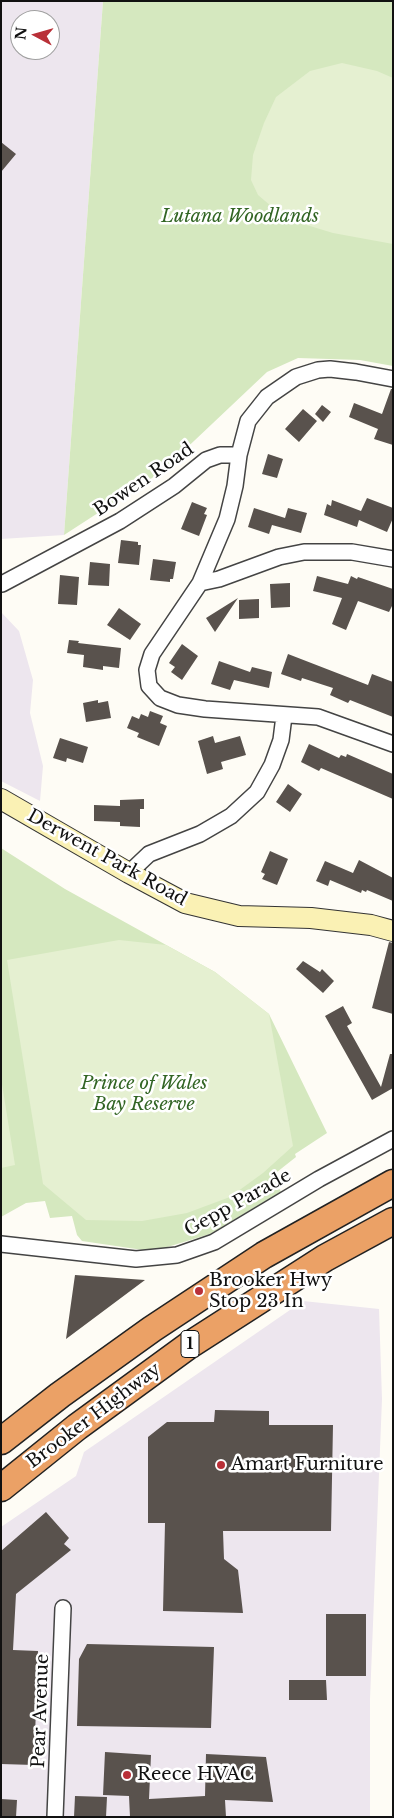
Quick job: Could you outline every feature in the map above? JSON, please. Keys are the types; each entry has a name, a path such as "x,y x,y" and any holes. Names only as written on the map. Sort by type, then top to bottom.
{"highway":[{"name":"Brooker Highway","path":"1,1441 83,1378 264,1255 393,1183"},
{"name":"Brooker Highway","path":"1,1488 77,1427 188,1346 325,1258 393,1221"}],"street":[{"path":"393,379 330,369 307,372 267,396 248,421 238,455 235,486 227,519 200,583 152,654 147,670 150,686 160,698 178,704 284,716 318,717 393,744"},
{"name":"Bowen Road","path":"2,584 120,521 174,486 206,460 220,455 238,455"},
{"path":"200,583 218,579 279,556 304,552 352,552 393,559"},
{"path":"129,873 149,854 200,834 231,816 257,792 272,765 281,740 284,716"},
{"name":"Derwent Park Road","path":"1,800 185,903 239,916 321,919 371,925 393,931"},
{"name":"Gepp Parade","path":"1,1244 136,1259 176,1255 214,1242 319,1179 393,1139"},
{"name":"Pear Avenue","path":"55,1817 63,1608"}],"shaded area":[{"path":"1,1 103,1 64,535 1,539"},
{"path":"1,612 19,631 33,680 30,713 43,766 40,801 1,781"},
{"path":"303,1301 379,1309 382,1399 370,1699 370,1817 1,1817 1,1527 76,1476 84,1452"}],"green space":[{"name":"Lutana Woodlands","path":"103,1 393,1 393,366 360,360 298,358 267,372 176,458 152,478 64,535"},
{"path":"342,63 377,71 393,78 393,244 333,233 300,223 278,212 258,195 251,180 253,155 264,123 276,97 310,71"},
{"name":"Prince of Wales Bay Reserve","path":"1,848 65,889 215,972 269,1014 327,1133 295,1154 296,1157 277,1172 276,1182 281,1192 210,1234 164,1248 143,1250 82,1241 77,1235 72,1216 50,1218 45,1201 26,1203 1,1217"},
{"name":"Prince of Wales Bay Reserve","path":"119,940 166,945 215,972 269,1014 293,1146 263,1173 230,1197 187,1213 142,1221 86,1220 43,1184 7,960"},
{"path":"1,1078 15,1165 1,1168"}],"building":[{"path":"1,142 16,154 1,172"},
{"path":"391,389 393,389 393,445 374,439 378,429 349,417 354,403 382,414"},
{"path":"322,405 331,412 323,422 315,414"},
{"path":"303,409 317,421 299,442 285,429"},
{"path":"268,454 283,459 277,478 262,474"},
{"path":"367,498 393,508 393,518 387,532 359,520 357,527 324,515 327,504 331,506 332,500 361,511"},
{"path":"192,502 207,508 204,514 207,515 199,536 181,529"},
{"path":"254,508 285,518 288,508 307,513 301,533 272,525 269,534 248,527"},
{"path":"121,540 138,542 138,545 141,545 139,565 118,563"},
{"path":"153,559 176,562 173,579 170,579 170,582 150,580"},
{"path":"90,562 110,564 109,586 88,585"},
{"path":"60,575 79,577 77,605 58,604"},
{"path":"317,576 348,584 351,576 357,579 358,577 393,589 393,604 389,612 358,601 346,630 332,624 342,598 313,591"},
{"path":"290,583 290,607 271,608 270,584"},
{"path":"238,598 215,632 206,618"},
{"path":"259,599 259,618 239,619 239,600"},
{"path":"119,608 141,624 130,640 107,625"},
{"path":"69,640 79,641 78,643 121,648 119,668 103,666 103,670 83,667 84,655 67,653"},
{"path":"182,644 198,656 182,680 171,672 175,667 169,663"},
{"path":"288,654 368,685 372,674 393,682 393,717 350,700 348,703 330,695 333,688 302,678 301,681 281,674"},
{"path":"219,661 250,672 252,667 272,672 269,688 234,680 230,690 211,684"},
{"path":"98,700 98,703 108,701 111,718 86,722 83,703"},
{"path":"150,711 163,716 160,723 167,726 159,746 137,737 139,733 127,728 132,716 139,719 141,714 148,717"},
{"path":"213,736 215,743 240,736 246,755 221,762 223,769 207,774 198,741"},
{"path":"60,738 88,747 83,763 67,758 66,762 53,758"},
{"path":"309,744 339,758 341,755 346,757 347,754 393,774 393,799 321,768 319,771 301,762"},
{"path":"288,784 302,794 290,812 276,802"},
{"path":"144,799 144,809 140,809 140,827 120,826 120,822 94,821 94,805 120,806 120,800"},
{"path":"270,851 288,859 277,885 262,879 265,874 261,872"},
{"path":"359,860 393,878 393,901 367,890 366,892 362,890 361,893 330,880 328,886 316,881 325,861 353,873"},
{"path":"389,942 393,943 393,1014 372,1008"},
{"path":"303,961 320,972 322,969 334,981 323,993 296,969"},
{"path":"343,1006 352,1023 347,1026 381,1087 390,1054 393,1054 393,1088 372,1100 325,1016"},
{"path":"75,1275 145,1280 66,1339"},
{"path":"215,1410 269,1411 269,1425 333,1425 331,1531 223,1531 224,1559 238,1570 243,1613 163,1611 165,1523 148,1523 148,1437 167,1422 214,1422"},
{"path":"46,1512 69,1538 64,1544 71,1550 16,1594 13,1650 38,1651 34,1765 1,1764 1,1551"},
{"path":"326,1614 366,1614 366,1676 326,1676"},
{"path":"87,1644 214,1647 211,1728 77,1726 79,1659"},
{"path":"289,1680 326,1680 327,1700 289,1700"},
{"path":"105,1752 151,1755 149,1799 205,1796 206,1754 266,1757 273,1802 225,1800 226,1817 130,1817 129,1796 103,1795"},
{"path":"75,1796 107,1797 106,1817 74,1817"},
{"path":"1,1799 17,1800 16,1817 1,1817"}],"place":[{"name":"Brooker Hwy Stop 23 In","path":"199,1291"},
{"name":"Amart Furniture","path":"221,1465"},
{"name":"Reece HVAC","path":"127,1775"}]}
